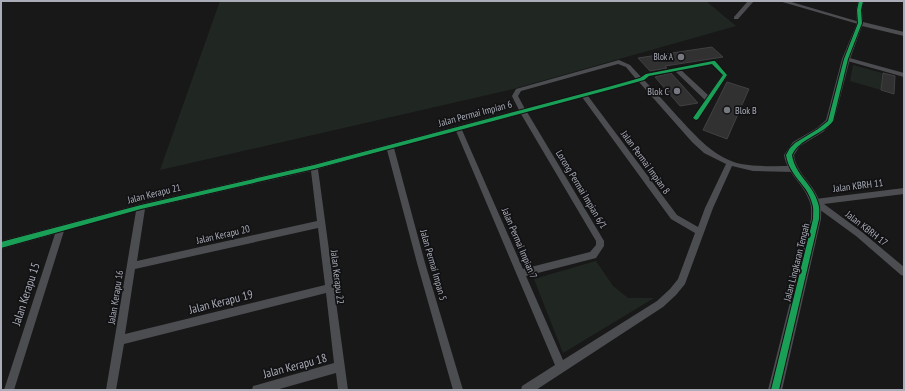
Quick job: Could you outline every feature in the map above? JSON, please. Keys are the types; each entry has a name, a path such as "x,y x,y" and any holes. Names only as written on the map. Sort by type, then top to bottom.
{"street":[{"path":"736,18 751,1"},
{"path":"782,1 904,34"},
{"path":"860,6 870,21 890,30"},
{"name":"Jalan Lingkaran Tengah","path":"775,390 816,219 815,202 810,191 794,169 789,159 790,152 800,142 826,127 830,121 846,59 860,23 860,6"},
{"path":"846,59 904,75"},
{"name":"Lorong Permai Impian 6/1","path":"521,273 593,255 600,246 598,235 515,96 518,90 619,62 628,66 642,79"},
{"name":"Jalan Permai Impian 6","path":"314,167 584,95 642,79 648,75 714,62 725,75 708,99"},
{"path":"677,70 708,99 696,118"},
{"path":"642,79 695,140 707,151 730,163 753,168 794,169"},
{"name":"Jalan Permai Impian 8","path":"584,95 674,217 700,232"},
{"name":"Jalan Permai Impian 7","path":"458,128 561,367"},
{"name":"Jalan Permai Impan 5","path":"390,146 421,263 458,390"},
{"path":"526,390 660,304 673,292 682,281 700,232 730,163"},
{"name":"Jalan Kerapu 21","path":"1,245 141,207 314,167"},
{"name":"Jalan Kerapu 22","path":"314,167 320,224 343,390"},
{"name":"Jalan KBRH 11","path":"815,202 904,191"},
{"name":"Jalan KBRH 17","path":"815,202 859,234 904,272"},
{"name":"Jalan Kerapu 16","path":"111,390 141,207"},
{"name":"Jalan Kerapu 20","path":"131,266 320,224"},
{"name":"Jalan Kerapu 15","path":"9,390 61,228"},
{"name":"Jalan Kerapu 19","path":"119,340 329,288"},
{"name":"Jalan Kerapu 18","path":"257,390 340,367"}],"shaded area":[{"path":"220,1 706,1 736,26 513,89 160,170"},
{"path":"853,65 882,73 881,90 850,81"},
{"path":"596,261 613,286 628,298 654,298 563,353 534,279"}],"building":[{"name":"Blok A","path":"712,47 723,57 665,66 667,68 650,71 638,58"},
{"name":"Blok C","path":"671,73 698,103 680,106 655,77"},
{"path":"883,73 895,76 894,94 881,90"},
{"name":"Blok B","path":"727,82 749,89 727,139 703,130"}],"cycle path":[{"path":"775,390 816,219 815,201 792,167 789,155 797,144 826,126 830,121 846,59 860,23 859,10 861,1"},
{"path":"1,245 141,207 314,167 610,88 642,79 648,75 713,62 725,75 696,118"}],"place":[{"name":"Blok A","path":"681,57"},
{"name":"Blok C","path":"677,91"},
{"name":"Blok B","path":"727,110"}]}
